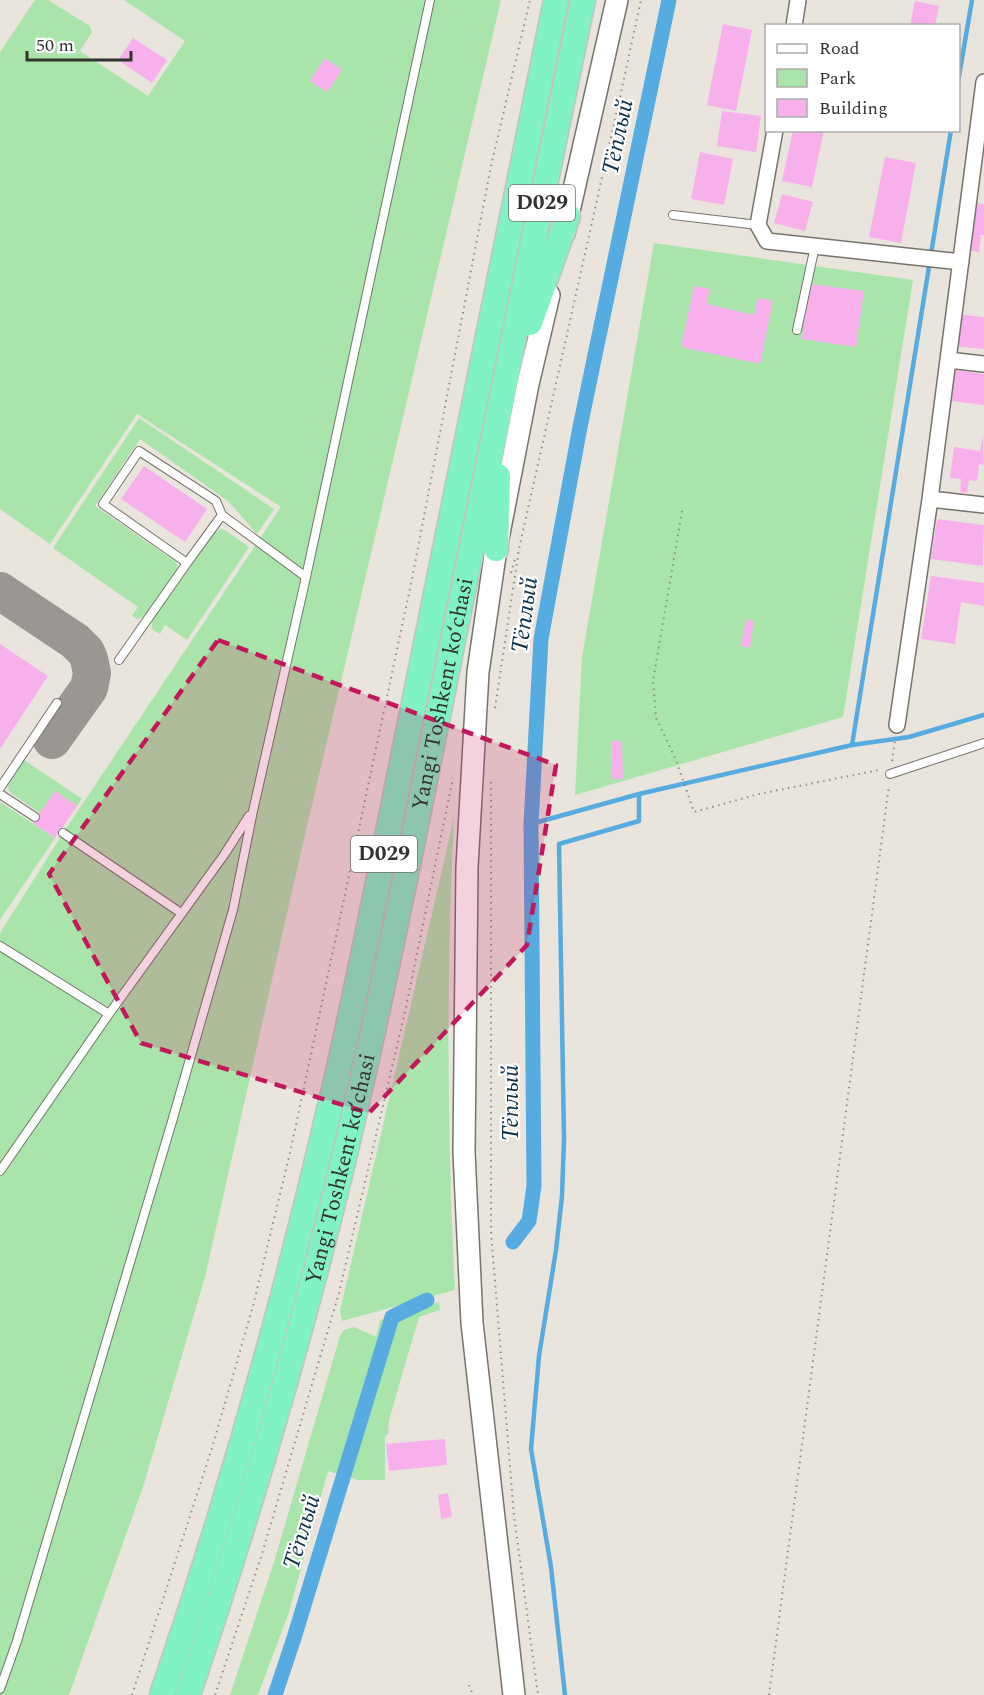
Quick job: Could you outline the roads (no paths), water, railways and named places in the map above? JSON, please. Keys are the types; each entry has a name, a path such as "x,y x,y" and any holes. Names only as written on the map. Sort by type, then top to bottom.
{"highway":[{"name":"Yangi Toshkent ko‘chasi","path":"162,1695 215,1533 252,1408 334,1091 378,884 556,0"},
{"name":"Yangi Toshkent ko‘chasi","path":"188,1695 273,1424 338,1185 384,983 583,0"},
{"path":"496,549 501,405 568,216"}],"main road":[{"path":"514,1695 472,1323 464,1152 467,867 478,672 496,549 528,384 617,0"}],"street":[{"path":"794,24 798,0"},
{"path":"897,725 961,262 977,187 984,82"},
{"path":"775,132 758,225 767,241 961,262"},
{"path":"948,360 984,364"},
{"path":"930,499 984,505"}],"lane":[{"path":"0,1689 17,1641 233,910 430,0"},
{"path":"673,215 758,225"},
{"path":"797,330 815,246"},
{"path":"187,563 103,504 139,451 216,501 222,515 306,577"},
{"path":"119,660 222,515"},
{"path":"0,788 57,703"},
{"path":"891,771 984,742"},
{"path":"0,794 34,817"},
{"path":"0,1171 253,811"},
{"path":"63,833 181,913"},
{"path":"0,946 109,1014"}],"waterway":[{"name":"Тёплый","path":"513,1242 529,1221 534,1186 531,824 541,639 580,427 669,0"},
{"path":"960,70 972,0"},
{"path":"852,745 951,132"},
{"path":"565,1695 551,1567 531,1449 539,1356 562,1196 564,1138 559,844 639,821 639,794 852,745 909,737 984,715"},
{"path":"531,824 639,794"},
{"name":"Тёплый","path":"275,1695 392,1317 427,1300"}]}
